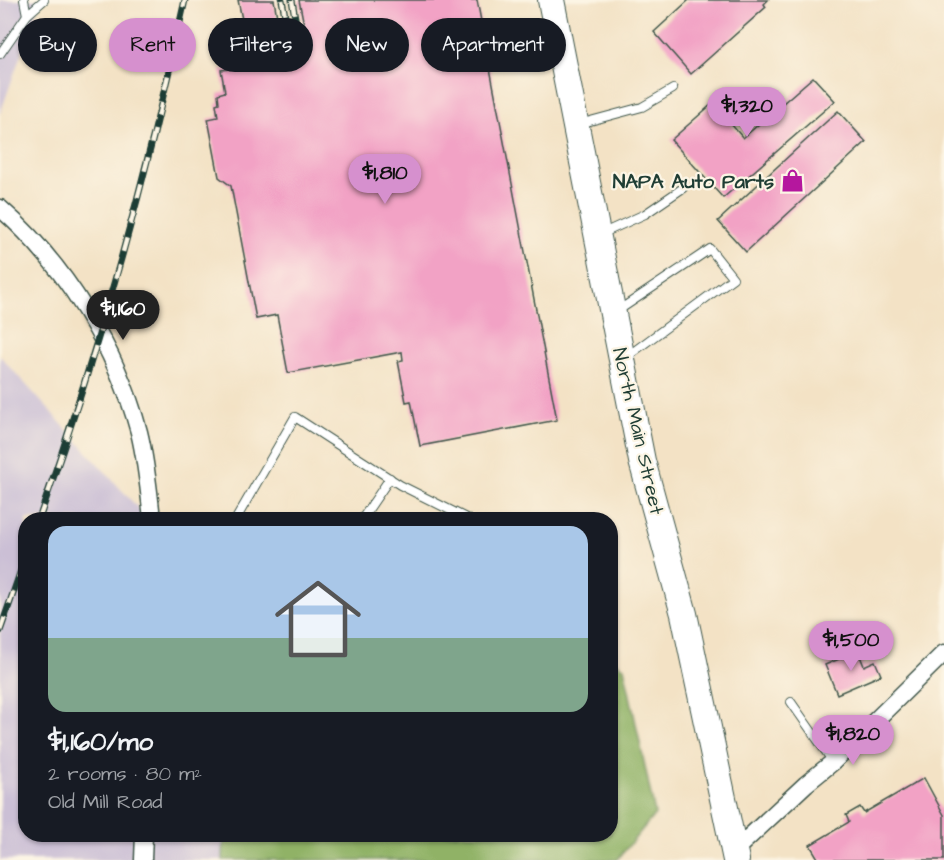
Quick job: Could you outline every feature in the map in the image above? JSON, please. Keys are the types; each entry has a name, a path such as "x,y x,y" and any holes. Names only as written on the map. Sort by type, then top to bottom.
{"main road":[{"name":"North Main Street","path":"551,0 642,461 684,614 735,855"}],"street":[{"path":"0,208 28,235 58,271 88,314 110,353 139,433 151,512"},
{"path":"735,855 944,652"},
{"path":"143,860 144,842"}],"lane":[{"path":"24,0 27,15"},
{"path":"0,54 27,15 44,0"},
{"path":"575,125 642,107 673,88"},
{"path":"598,235 645,214 683,188"},
{"path":"613,314 710,249 733,278 622,360"},
{"path":"240,512 295,417 390,478 455,512"},
{"path":"367,512 390,478"},
{"path":"791,702 833,762"}],"shaded area":[{"path":"0,0 40,0 34,18 18,18 18,63 0,114"},
{"path":"0,356 142,512 18,512 18,842 440,842 456,860 0,860"}],"green space":[{"path":"618,664 624,667 655,814 617,860 223,860 224,842 618,842"}],"building":[{"path":"238,0 274,0 277,18 242,18"},
{"path":"299,0 477,0 480,18 421,18 421,72 491,72 557,420 420,446 411,401 406,402 398,361 403,360 402,352 288,373 277,315 256,319 231,186 219,177 208,119 218,117 216,104 219,103 218,94 225,92 221,72 313,72 313,18 303,18"},
{"path":"689,0 768,0 764,4 766,7 691,74 654,32"},
{"path":"813,77 835,101 723,198 671,140 713,103 743,138"},
{"name":"NAPA Auto Parts","path":"838,111 866,142 746,252 718,221"},
{"path":"858,651 864,666 875,661 881,675 837,694 825,665"},
{"path":"924,778 944,815 944,860 819,860 810,845 849,822 846,815 860,807 864,813"}],"railway":[{"path":"41,512 102,327 155,131 185,0"},
{"path":"282,0 285,18"},
{"path":"292,0 295,18"},
{"path":"0,631 18,579"}],"place":[{"name":"NAPA Auto Parts","path":"792,181"}]}
